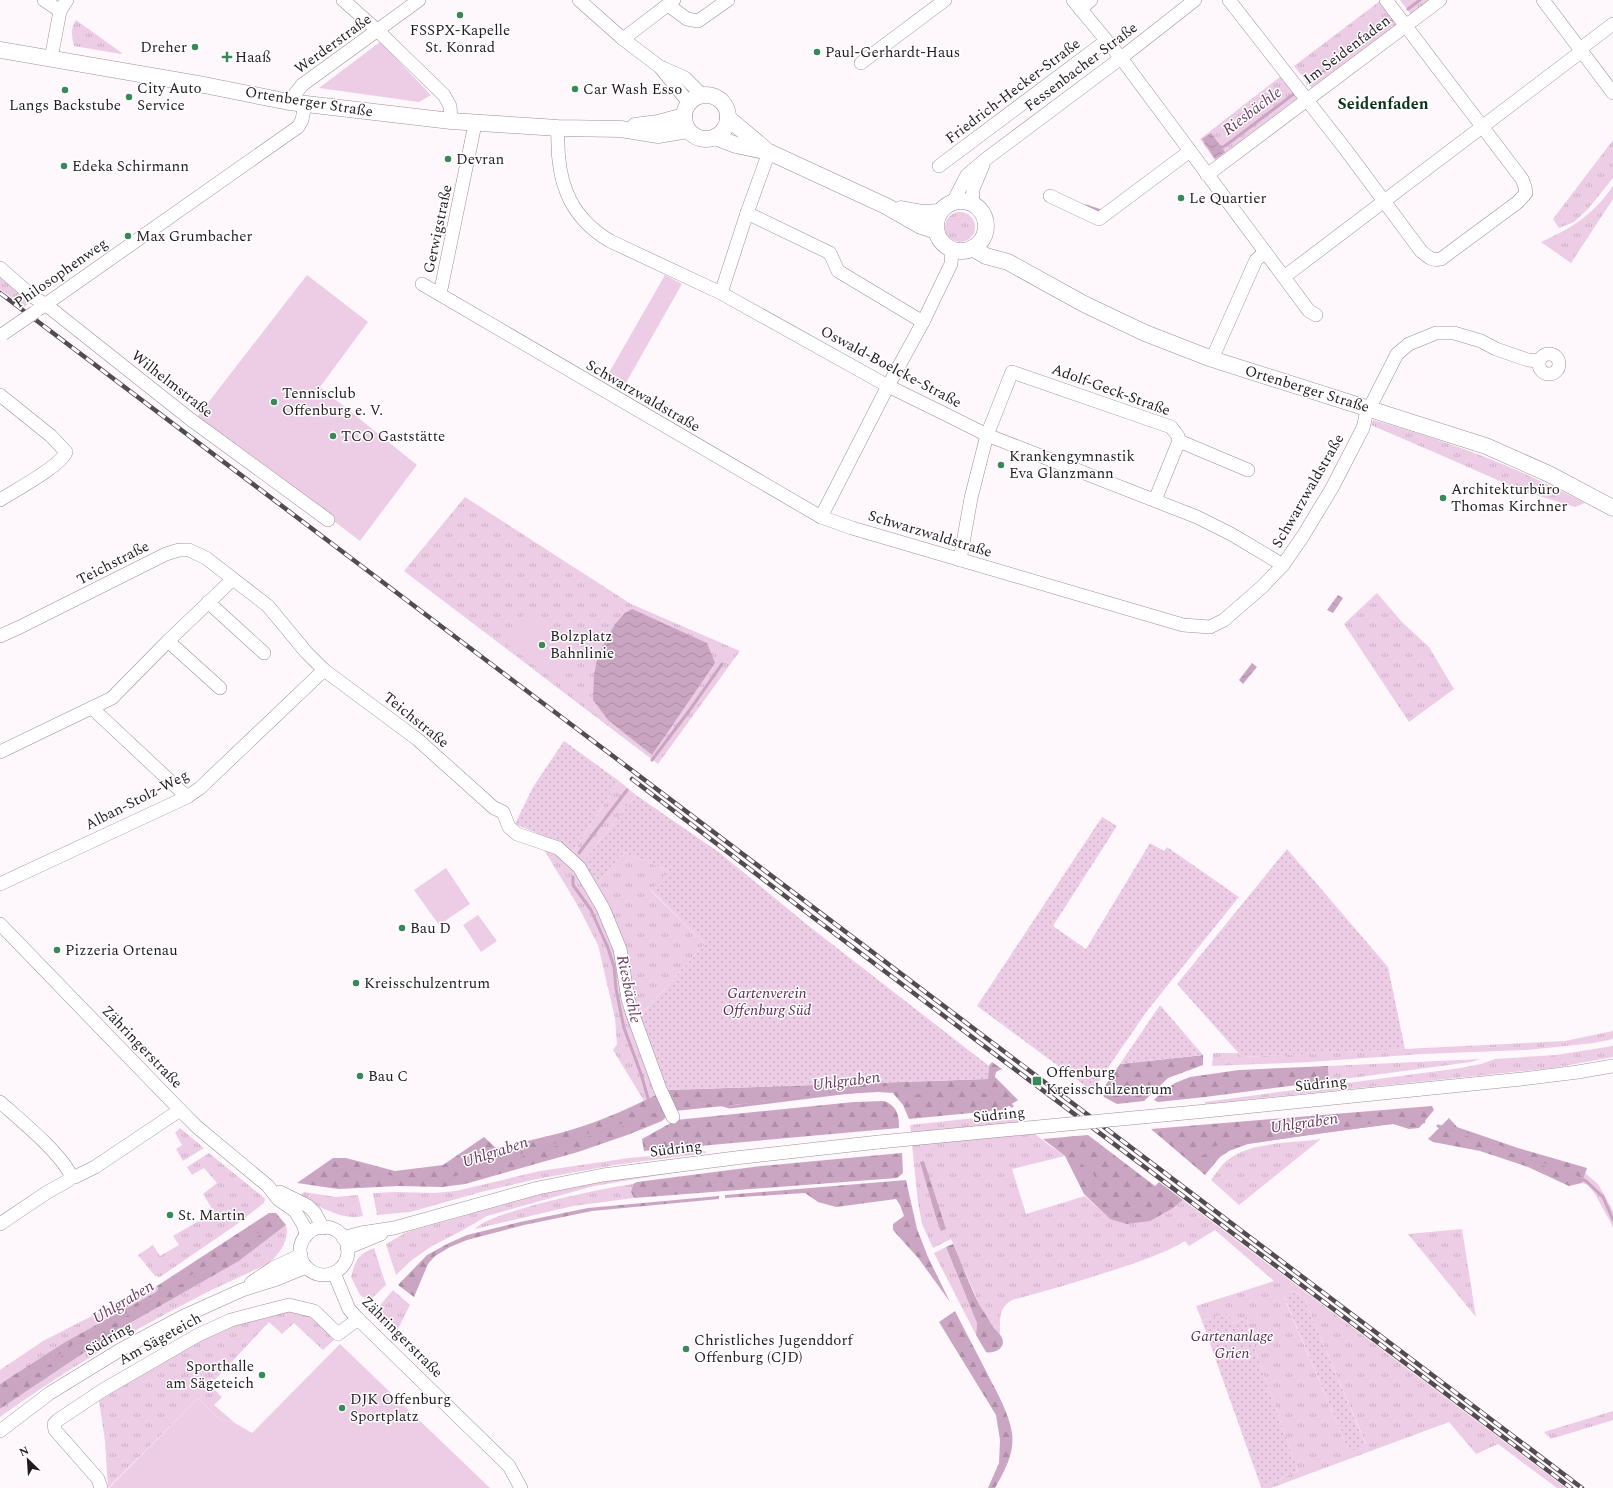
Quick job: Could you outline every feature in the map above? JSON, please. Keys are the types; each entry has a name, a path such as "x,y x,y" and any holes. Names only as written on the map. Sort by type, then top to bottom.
{"main road":[{"name":"Ortenberger Straße","path":"0,50 204,85 297,103 475,124 621,129 658,123 691,111"},
{"path":"715,137 724,129 728,118 727,112 721,102 710,96 691,111 696,137 701,139 715,137 736,145 768,152 886,206 921,226 936,231"},
{"path":"728,118 768,152"},
{"path":"964,201 972,204 978,208 985,218 985,233 980,242 972,248 962,251 952,249 942,242 936,231 936,222 940,212 945,206 952,202 964,201"},
{"path":"886,206 923,213 940,212"},
{"name":"Ortenberger Straße","path":"985,233 1006,261"},
{"name":"Ortenberger Straße","path":"972,248 986,256 1006,261 1084,304 1145,333 1212,360 1486,446 1549,474 1613,508"}],"street":[{"path":"44,0 60,12"},
{"path":"51,59 60,12 66,0"},
{"path":"342,0 378,31 444,95 452,112 451,121"},
{"name":"Werderstraße","path":"297,103 302,85 419,0"},
{"path":"579,0 623,39 660,67 685,78 691,111"},
{"path":"623,39 671,2 687,19 698,21 728,0"},
{"path":"861,63 945,0"},
{"path":"1091,0 1077,4 1121,58 1309,311 1316,315"},
{"name":"Fessenbacher Straße","path":"952,202 967,175 986,159 1121,58 1195,0"},
{"name":"Im Seidenfaden","path":"1229,0 1307,100"},
{"name":"Im Seidenfaden","path":"1386,0 1406,26"},
{"name":"Im Seidenfaden","path":"1207,175 1440,0"},
{"path":"1543,0 1613,93"},
{"path":"1284,277 1613,24"},
{"path":"1307,100 1421,251 1434,260 1441,259 1518,202 1526,193 1524,182 1406,26"},
{"name":"Friedrich-Hecker-Straße","path":"939,166 1106,41"},
{"name":"Philosophenweg","path":"1,335 298,127 302,120 297,103"},
{"name":"Gerwigstraße","path":"440,294 475,124"},
{"name":"Oswald-Boelcke-Straße","path":"558,128 557,151 564,188 572,203 589,226 598,234 721,293 888,386 987,435 1197,517 1231,534 1282,565"},
{"path":"1050,196 1099,219 1190,151"},
{"path":"721,293 768,152"},
{"name":"Fessenbacher Straße","path":"972,204 973,189 986,159"},
{"path":"747,213 830,253 838,271 923,322"},
{"path":"821,517 888,386 923,322 951,264 952,249"},
{"path":"1212,360 1256,260 1265,252"},
{"name":"Wilhelmstraße","path":"0,268 33,297 40,308 328,520"},
{"name":"Schwarzwaldstraße","path":"422,284 821,517 852,528 960,560 1183,625 1197,627 1210,627 1224,620 1262,587 1282,565 1303,536 1332,488 1363,428 1370,409 1397,354 1409,344 1436,333 1454,333 1528,360 1540,361"},
{"name":"Adolf-Geck-Straße","path":"987,435 1012,372 1171,427 1178,436 1179,441"},
{"path":"0,395 47,433 66,452 65,456 55,465 0,500"},
{"path":"960,560 971,498 987,435"},
{"path":"1155,500 1179,441 1248,470"},
{"name":"Teichstraße","path":"0,636 166,554 179,550 189,550 206,558 268,606 306,652 324,670 417,739 494,808 503,812 508,827 517,834 558,848 579,867 603,908 620,949 628,999 632,1012 660,1089 673,1117"},
{"path":"0,752 112,698 168,641 233,579"},
{"path":"208,602 264,653"},
{"path":"168,641 220,688"},
{"name":"Alban-Stolz-Weg","path":"0,884 187,797 200,788 324,670"},
{"path":"92,708 187,797"},
{"name":"Zähringerstraße","path":"0,924 197,1127 268,1186 278,1199 298,1215 304,1226 306,1236"},
{"name":"Südring","path":"346,1243 361,1233 394,1228 531,1189 603,1175 735,1158 879,1142 1522,1079 1613,1066"},
{"path":"0,1102 40,1139 67,1167 72,1178"},
{"path":"0,1224 46,1193 95,1167 180,1110"},
{"name":"Zähringerstraße","path":"268,1186 308,1206 315,1213 323,1228"},
{"path":"323,1228 334,1230 346,1243 345,1262 334,1273 328,1275 317,1274 303,1261 302,1242 312,1231 323,1228"},
{"name":"Südring","path":"0,1431 50,1393 120,1350 182,1317 242,1290 273,1268 303,1261"},
{"name":"Zähringerstraße","path":"334,1273 349,1309 509,1466 521,1488"},
{"name":"Am Sägeteich","path":"101,1488 98,1479 55,1430 54,1424 103,1390 198,1335 231,1320 289,1305 314,1311 338,1334 358,1319"}],"green space":[{"path":"1400,0 1432,0 1412,16"},
{"path":"1380,1 1399,25 1313,90 1294,66"},
{"path":"76,20 122,53 74,46 72,29"},
{"path":"380,42 431,95 419,102 319,88"},
{"path":"1281,76 1300,100 1217,163 1200,139"},
{"path":"1613,140 1613,178 1588,209 1574,222 1559,228 1553,219"},
{"path":"1613,186 1613,199 1571,263 1541,242 1572,226 1590,213"},
{"path":"960,212 971,216 975,227 971,238 960,242 949,238 945,227 949,216"},
{"path":"0,274 28,301 24,307 0,289"},
{"name":"Tennisclub Offenburg e. V.","path":"307,275 368,322 320,387 417,465 360,541 197,417"},
{"path":"665,275 682,284 623,388 606,378"},
{"path":"1373,420 1455,446 1507,466 1533,477 1585,503 1575,507 1520,490 1371,425"},
{"path":"465,497 631,604 740,651 658,764 404,571"},
{"path":"1377,593 1402,622 1429,647 1454,689 1409,722 1344,624"},
{"name":"Bolzplatz Bahnlinie","path":"529,608 581,647 556,681 504,642"},
{"path":"564,741 619,781 573,852 548,838 515,824 533,787"},
{"path":"619,781 636,795 582,863 573,852"},
{"name":"Gartenverein Offenburg Süd","path":"636,795 720,853 810,927 989,1066 988,1079 667,1090 640,1016 705,944 651,890 669,871 624,852 596,885 582,863"},
{"path":"1102,817 1117,826 1053,926 1086,949 1150,843 1164,851 1167,847 1239,897 1147,1011 1092,1091 977,1006"},
{"path":"543,848 553,850 579,875 611,935 658,1094 644,1101 613,1050 617,1044 615,1018 598,945 578,906"},
{"path":"1287,849 1388,967 1405,1049 1242,1057 1177,984"},
{"path":"624,852 669,871 651,891 705,944 640,1016 596,885"},
{"path":"446,868 470,904 439,925 414,890"},
{"path":"478,915 497,941 481,952 463,925"},
{"path":"1160,1005 1203,1055 1120,1064"},
{"path":"1613,1031 1613,1039 1594,1043 1527,1050 1422,1054 1310,1062 1212,1066 1213,1053 1238,1053 1242,1057 1565,1041"},
{"path":"1613,1046 1613,1057 1553,1068 1205,1104 1205,1102 1461,1068 1481,1064 1495,1059 1556,1055"},
{"path":"1203,1055 1203,1065 1168,1078 1144,1101 1117,1104 1104,1097 1101,1092 1120,1064"},
{"path":"1481,1059 1471,1062 1329,1081 1328,1066"},
{"path":"992,1062 1002,1069 996,1072 995,1077 1018,1100 1002,1110 909,1119 903,1105 893,1093 878,1092 827,1095 675,1111 667,1090 987,1079 989,1066"},
{"path":"1328,1066 1329,1081 1205,1097 1158,1102 1154,1100 1175,1083 1190,1077 1239,1070"},
{"path":"658,1094 666,1117 662,1121 578,1152 465,1184 442,1187 399,1186 338,1189 297,1183 333,1158 346,1158 395,1171 443,1165 484,1137 496,1148 551,1135 605,1118"},
{"path":"884,1101 894,1108 898,1119 899,1128 644,1151 642,1139 676,1120 854,1102"},
{"path":"1432,1106 1434,1110 1419,1128 1409,1129 1393,1124 1248,1144 1229,1151 1220,1157 1205,1175 1151,1129"},
{"path":"1012,1114 1046,1143 1065,1156 1012,1169 1026,1214 1085,1196 1110,1219 1173,1208 1183,1200 1566,1488 1557,1488 1498,1444 1476,1454 1449,1422 1271,1488 1261,1488 1298,1471 1255,1350 1247,1317 1232,1324 1222,1315 1202,1321 1196,1306 1274,1281 1215,1230 1189,1246 1185,1241 1159,1254 1132,1264 1012,1300 1007,1303 1002,1311 1000,1319 1000,1334 991,1325 979,1304 951,1239 933,1248 922,1224 918,1203 910,1125","holes":["920,1162 941,1231 936,1218","1295,1291 1306,1300 1308,1308 1366,1444 1347,1452 1346,1444 1284,1296"]},
{"path":"1449,1118 1457,1127 1518,1148 1587,1168 1582,1183 1569,1186 1528,1167 1480,1151 1433,1142 1428,1139"},
{"path":"180,1128 204,1148 183,1161 176,1149 182,1145 175,1133"},
{"path":"1088,1135 1155,1186 1159,1182 1183,1200 1173,1208 1150,1221 1127,1224 1110,1219 1084,1194 1065,1156 1043,1139"},
{"path":"1321,1139 1239,1205 1211,1180 1220,1167 1232,1157 1251,1148"},
{"path":"705,1151 706,1153 615,1165 537,1179 481,1192 410,1212 377,1215 373,1193 434,1193 456,1191 540,1171 629,1158"},
{"path":"209,1153 262,1196 265,1199 264,1203 233,1227 160,1277 155,1276 138,1255 153,1245 160,1256 179,1245 173,1236 214,1212 203,1194 217,1183 204,1168 192,1175 187,1167"},
{"path":"902,1153 903,1173 897,1178 634,1198 631,1192 633,1184 637,1182 761,1166"},
{"path":"924,1161 946,1229 941,1231 920,1162"},
{"path":"721,1165 594,1186 487,1216 432,1246 412,1260 396,1275 386,1244 407,1232 542,1194 632,1176"},
{"path":"1585,1173 1598,1184 1611,1207 1613,1212 1613,1227 1595,1194 1588,1185 1582,1183"},
{"path":"906,1180 917,1229 928,1257 950,1302 919,1259 893,1230 893,1224 904,1216 896,1199 836,1207 818,1202 805,1193 725,1198 725,1195"},
{"path":"633,1184 631,1192 634,1198 573,1206 475,1229 485,1222 524,1208 575,1195"},
{"path":"304,1192 336,1197 358,1195 363,1216 355,1217 330,1212 301,1195"},
{"path":"719,1196 719,1199 592,1211 524,1225 467,1240 450,1247 435,1256 428,1264 414,1297 398,1285 427,1255 467,1235 588,1208"},
{"path":"269,1213 276,1213 286,1225 239,1261 118,1330 0,1409 0,1384 65,1342 156,1292 158,1289 157,1286"},
{"path":"286,1225 287,1236 283,1246 269,1263 200,1296 141,1327 69,1370 0,1417 0,1409 118,1330 239,1261"},
{"path":"1462,1229 1476,1317 1408,1234"},
{"path":"953,1244 979,1304 991,1325 1000,1334 1003,1340 1001,1348 996,1351 986,1352 976,1335 977,1323 946,1247"},
{"path":"946,1247 977,1323 976,1335 934,1253"},
{"path":"374,1248 386,1285 372,1298 366,1299 360,1295 351,1277 358,1259 364,1253"},
{"path":"157,1286 158,1289 156,1292 65,1342 0,1384 0,1370 43,1341"},
{"path":"393,1290 410,1305 397,1331 391,1333 387,1331 375,1311"},
{"name":"Gartenanlage Grien","path":"1295,1291 1306,1300 1308,1308 1366,1445 1347,1453 1346,1444 1284,1296"},
{"path":"288,1311 310,1316 320,1323 334,1340 323,1350 294,1323 282,1334 269,1322 210,1385 222,1397 214,1405 235,1423 219,1419 198,1398 108,1488 105,1441 99,1401 163,1360 214,1333"},
{"path":"955,1311 1006,1411 1011,1426 1012,1448 1005,1469 995,1488 988,1488 999,1463 1000,1440 996,1415 939,1322"},
{"name":"Gartenanlage Grien","path":"1228,1314 1232,1324 1247,1317 1255,1350 1298,1471 1261,1487 1202,1321"},
{"name":"DJK Offenburg Sportplatz","path":"340,1344 490,1488 109,1488 198,1398 219,1419 235,1423 252,1433"},
{"path":"1613,1411 1613,1420 1551,1439 1544,1432"}],"water":[{"path":"1211,133 1225,152 1215,159 1202,139"},
{"path":"1338,595 1343,598 1333,613 1327,610"},
{"path":"632,609 707,643 715,663 652,755 608,720 593,700 594,675 598,655 615,624 625,613"},
{"path":"1252,663 1257,667 1243,684 1239,680"}],"waterway":[{"name":"Riesbächle","path":"1408,9 1420,0"},
{"name":"Riesbächle","path":"1308,83 1394,19"},
{"name":"Riesbächle","path":"1217,146 1223,147 1229,143 1295,93"},
{"name":"Riesbächle","path":"1086,206 1101,211"},
{"name":"Riesbächle","path":"652,760 722,664"},
{"name":"Riesbächle","path":"579,853 627,790"},
{"name":"Riesbächle","path":"573,877 573,885 591,910 608,948 614,967 616,989 624,1028 641,1074 652,1112"},
{"name":"Uhlgraben","path":"679,1099 705,1101 730,1107 898,1086 917,1093 949,1089 980,1091 997,1095 1012,1106"},
{"name":"Uhlgraben","path":"334,1172 358,1169 395,1178 445,1181 531,1152 629,1123 652,1112 659,1111"},
{"name":"Uhlgraben","path":"1192,1161 1209,1149 1234,1144 1401,1121 1424,1122"},
{"name":"Uhlgraben","path":"1438,1126 1472,1136 1586,1181 1603,1197 1613,1220"},
{"name":"Uhlgraben","path":"1072,1149 1092,1174 1097,1190 1111,1207 1126,1213 1146,1212 1167,1198"},
{"name":"Uhlgraben","path":"0,1398 76,1344 192,1276 262,1232"}],"railway":[{"path":"0,293 1582,1488"},
{"path":"632,779 810,915 1571,1488"}],"place":[{"name":"FSSPX-Kapelle St. Konrad","path":"460,15"},
{"name":"Dreher","path":"195,47"},
{"name":"Paul-Gerhardt-Haus","path":"817,52"},
{"name":"Haaß","path":"227,57"},
{"name":"Car Wash Esso","path":"575,89"},
{"name":"Langs Backstube","path":"65,90"},
{"name":"City Auto Service","path":"129,97"},
{"name":"Devran","path":"448,159"},
{"name":"Edeka Schirmann","path":"64,166"},
{"name":"Le Quartier","path":"1181,198"},
{"name":"Max Grumbacher","path":"128,236"},
{"name":"Tennisclub Offenburg e. V.","path":"274,402"},
{"name":"TCO Gaststätte","path":"333,436"},
{"name":"Krankengymnastik Eva Glanzmann","path":"1001,465"},
{"name":"Architekturbüro Thomas Kirchner","path":"1443,498"},
{"name":"Bolzplatz Bahnlinie","path":"542,645"},
{"name":"Bau D","path":"402,928"},
{"name":"Pizzeria Ortenau","path":"57,950"},
{"name":"Kreisschulzentrum","path":"356,983"},
{"name":"Bau C","path":"360,1076"},
{"name":"Offenburg Kreisschulzentrum","path":"1037,1081"},
{"name":"St. Martin","path":"170,1215"},
{"name":"Christliches Jugenddorf Offenburg (CJD)","path":"686,1349"},
{"name":"Sporthalle am Sägeteich","path":"262,1375"},
{"name":"DJK Offenburg Sportplatz","path":"342,1408"}],"district":[{"name":"Seidenfaden","path":"1383,104"}]}
